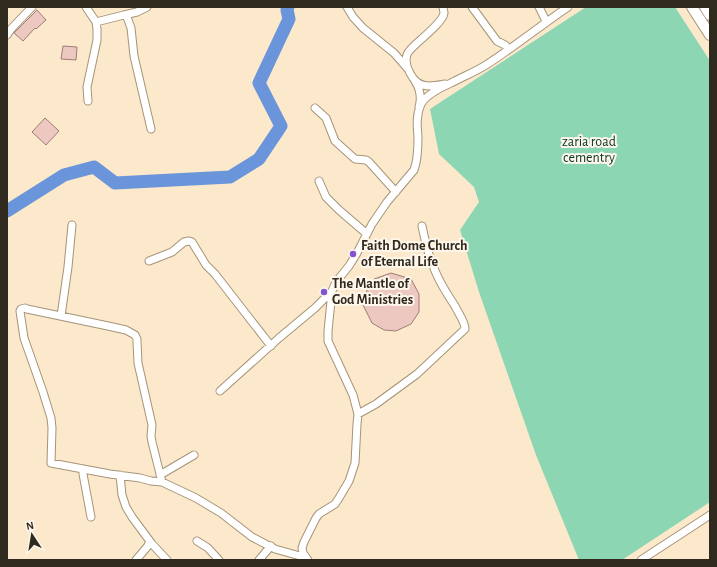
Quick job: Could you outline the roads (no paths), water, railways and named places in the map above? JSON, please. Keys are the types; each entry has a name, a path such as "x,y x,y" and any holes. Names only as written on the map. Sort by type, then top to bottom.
{"highway":[{"path":"692,7 710,35"},
{"path":"705,7 710,15"}],"street":[{"path":"7,35 10,29 32,7"},
{"path":"86,7 96,22 97,40 88,87 88,101"},
{"path":"96,22 138,12 147,7"},
{"path":"307,560 302,548 304,542 319,514 335,504 349,481 354,463 358,414 352,395 328,341 332,291 336,282 357,253 372,224 387,202 414,170 416,164 418,139 416,121 421,102 420,90 408,69 394,53 363,28 353,17 347,7"},
{"path":"408,69 406,60 407,54 440,21 444,14 443,7"},
{"path":"472,7 497,41 509,49"},
{"path":"539,7 546,21"},
{"path":"418,113 422,102 441,88 484,66 568,7"},
{"path":"124,15 129,21 134,56 151,129"},
{"path":"414,79 424,86 453,82"},
{"path":"315,108 326,118 335,140 355,159 366,160 369,162 396,192"},
{"path":"319,182 326,196 338,210 367,234"},
{"path":"61,316 72,225"},
{"path":"358,414 376,404 417,374 465,329 462,319 433,267 422,226"},
{"path":"149,261 172,252 184,242 192,242 206,265 220,280 271,346"},
{"path":"220,391 315,308 332,291"},
{"path":"194,455 161,478 151,481 51,463 51,418 44,392 24,338 20,311 21,309 25,308 83,320 126,330 135,335 137,339 138,363 152,425 150,436 161,478 221,513 252,537 270,546 300,556 307,560"},
{"path":"82,469 91,517"},
{"path":"120,475 122,495 126,507 150,542 167,560"},
{"path":"642,560 710,515"},
{"path":"198,541 208,548 219,560"},
{"path":"136,560 150,542"},
{"path":"259,560 270,546"}],"waterway":[{"path":"7,211 64,175 94,167 115,183 230,177 259,159 281,126 259,83 289,19 287,10 288,7"}],"place":[{"name":"Faith Dome Church of Eternal Life","path":"353,254"},
{"name":"The Mantle of God Ministries","path":"324,292"}],"park label":[{"name":"zaria road cementry","path":"589,150"}]}
